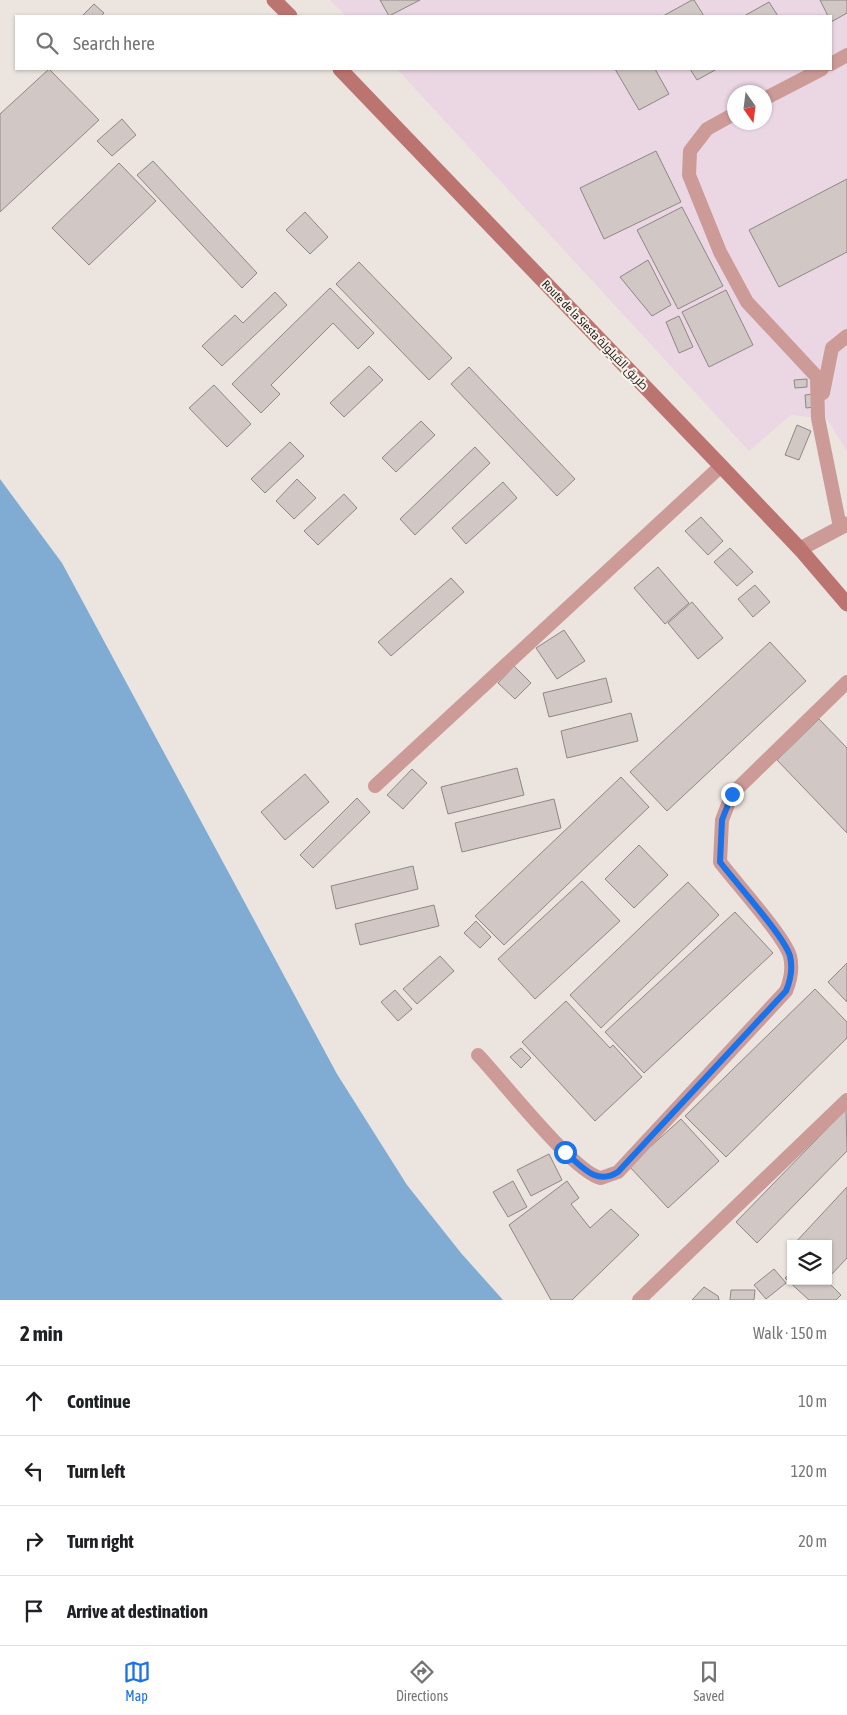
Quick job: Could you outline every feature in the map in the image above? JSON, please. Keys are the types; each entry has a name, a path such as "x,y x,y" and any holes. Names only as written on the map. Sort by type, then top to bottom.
{"main road":[{"path":"274,0 289,15"},
{"name":"Route de la Siesta طريق القيلولة","path":"341,70 800,549 847,604"}],"street":[{"path":"800,549 844,526"}],"lane":[{"path":"832,64 847,56"},
{"path":"772,95 820,70"},
{"path":"727,118 707,129 690,151 689,175 720,252 747,302 817,377 818,418 844,526"},
{"path":"818,418 832,348 847,336"},
{"path":"375,786 721,466"},
{"path":"478,1055 565,1152 589,1173 601,1178 618,1172 786,991 791,979 791,968 786,947 720,862 722,820 732,794 847,682"},
{"path":"639,1300 847,1100"}],"shaded area":[{"path":"330,0 847,0 847,451 827,419 791,415 749,451 398,70 832,70 832,15 345,15"}],"water":[{"path":"0,479 62,563 337,1074 407,1185 461,1253 503,1300 0,1300"}],"building":[{"path":"380,0 420,0 391,15 388,15"},
{"path":"694,0 703,15 665,15"},
{"path":"820,0 847,0 847,13 832,21 832,15 828,15"},
{"path":"769,2 777,15 746,15"},
{"path":"94,4 104,13 102,15 83,15"},
{"path":"50,70 99,120 0,212 0,114"},
{"path":"616,70 656,70 669,94 639,110"},
{"path":"691,70 715,70 697,80"},
{"path":"122,119 136,135 112,156 97,141"},
{"path":"656,151 681,202 604,239 580,188"},
{"path":"153,161 257,273 242,288 137,175"},
{"path":"119,163 156,201 89,265 52,228"},
{"path":"847,179 847,252 779,287 749,230"},
{"path":"682,207 723,286 678,309 637,230"},
{"path":"305,212 328,237 310,254 286,230"},
{"path":"648,260 671,305 652,316 620,277"},
{"path":"359,262 452,358 429,380 336,284"},
{"path":"330,288 374,333 358,349 333,323 271,385 280,394 261,413 232,384"},
{"path":"726,290 753,345 709,367 682,312"},
{"path":"275,292 287,305 222,366 202,346 235,315 243,323"},
{"path":"679,316 693,347 679,353 666,322"},
{"path":"369,366 383,380 344,417 330,403"},
{"path":"469,367 575,479 557,496 451,384"},
{"path":"807,379 807,387 795,388 794,380"},
{"path":"214,385 251,424 227,447 189,408"},
{"path":"813,394 814,407 806,408 805,395"},
{"path":"421,421 435,435 396,472 382,458"},
{"path":"797,425 811,431 799,460 785,455"},
{"path":"290,442 304,456 265,493 251,479"},
{"path":"475,447 490,463 415,535 400,519"},
{"path":"297,479 316,498 294,519 276,501"},
{"path":"503,482 517,498 466,544 452,528"},
{"path":"344,494 357,508 318,545 304,531"},
{"path":"701,517 723,541 708,555 685,531"},
{"path":"730,548 753,572 737,586 714,562"},
{"path":"658,567 689,603 665,624 634,588"},
{"path":"451,578 464,592 391,656 378,642"},
{"path":"755,585 770,602 753,617 738,599"},
{"path":"692,602 723,638 698,659 668,623"},
{"path":"564,630 585,661 557,679 536,648"},
{"path":"770,642 806,681 667,811 630,772"},
{"path":"514,666 531,683 515,699 498,683"},
{"path":"606,678 612,702 549,717 543,693"},
{"path":"631,713 638,741 567,758 561,731"},
{"path":"819,719 847,748 847,833 777,760"},
{"path":"517,768 524,795 448,814 441,787"},
{"path":"412,769 427,783 403,809 387,795"},
{"path":"305,774 329,802 285,840 261,812"},
{"path":"621,777 649,807 504,945 475,916"},
{"path":"357,798 370,812 313,868 300,855"},
{"path":"554,799 561,828 462,852 455,823"},
{"path":"639,845 668,875 634,908 605,879"},
{"path":"413,866 418,889 336,909 331,886"},
{"path":"582,881 620,921 535,999 498,959"},
{"path":"688,882 719,915 601,1028 570,995"},
{"path":"434,905 439,926 360,945 355,924"},
{"path":"735,912 773,953 644,1073 605,1032"},
{"path":"476,921 491,937 480,948 464,933"},
{"path":"440,956 454,971 417,1004 403,989"},
{"path":"847,963 847,1002 828,982"},
{"path":"815,989 847,1022 847,1038 726,1157 685,1116"},
{"path":"395,990 412,1009 398,1021 381,1002"},
{"path":"566,1001 610,1048 613,1045 642,1077 595,1121 522,1042"},
{"path":"521,1048 531,1058 521,1068 510,1057"},
{"path":"846,1109 847,1151 757,1243 736,1222"},
{"path":"681,1119 719,1161 668,1208 629,1166"},
{"path":"549,1154 562,1180 531,1196 517,1170"},
{"path":"513,1181 527,1207 508,1217 493,1192"},
{"path":"567,1181 579,1198 571,1204 590,1228 611,1209 639,1235 572,1300 551,1300 509,1225"},
{"path":"847,1187 847,1258 832,1274 832,1240 798,1240"},
{"path":"774,1269 786,1283 766,1299 754,1285"},
{"path":"793,1285 831,1285 841,1295 836,1300 809,1300"},
{"path":"704,1287 718,1296 719,1300 692,1300"},
{"path":"731,1290 755,1290 754,1300 730,1300"}],"route":[{"path":"565,1152 596,1177 607,1178 618,1172 786,991 791,979 790,957 786,947 720,862 722,820 732,794"}]}
